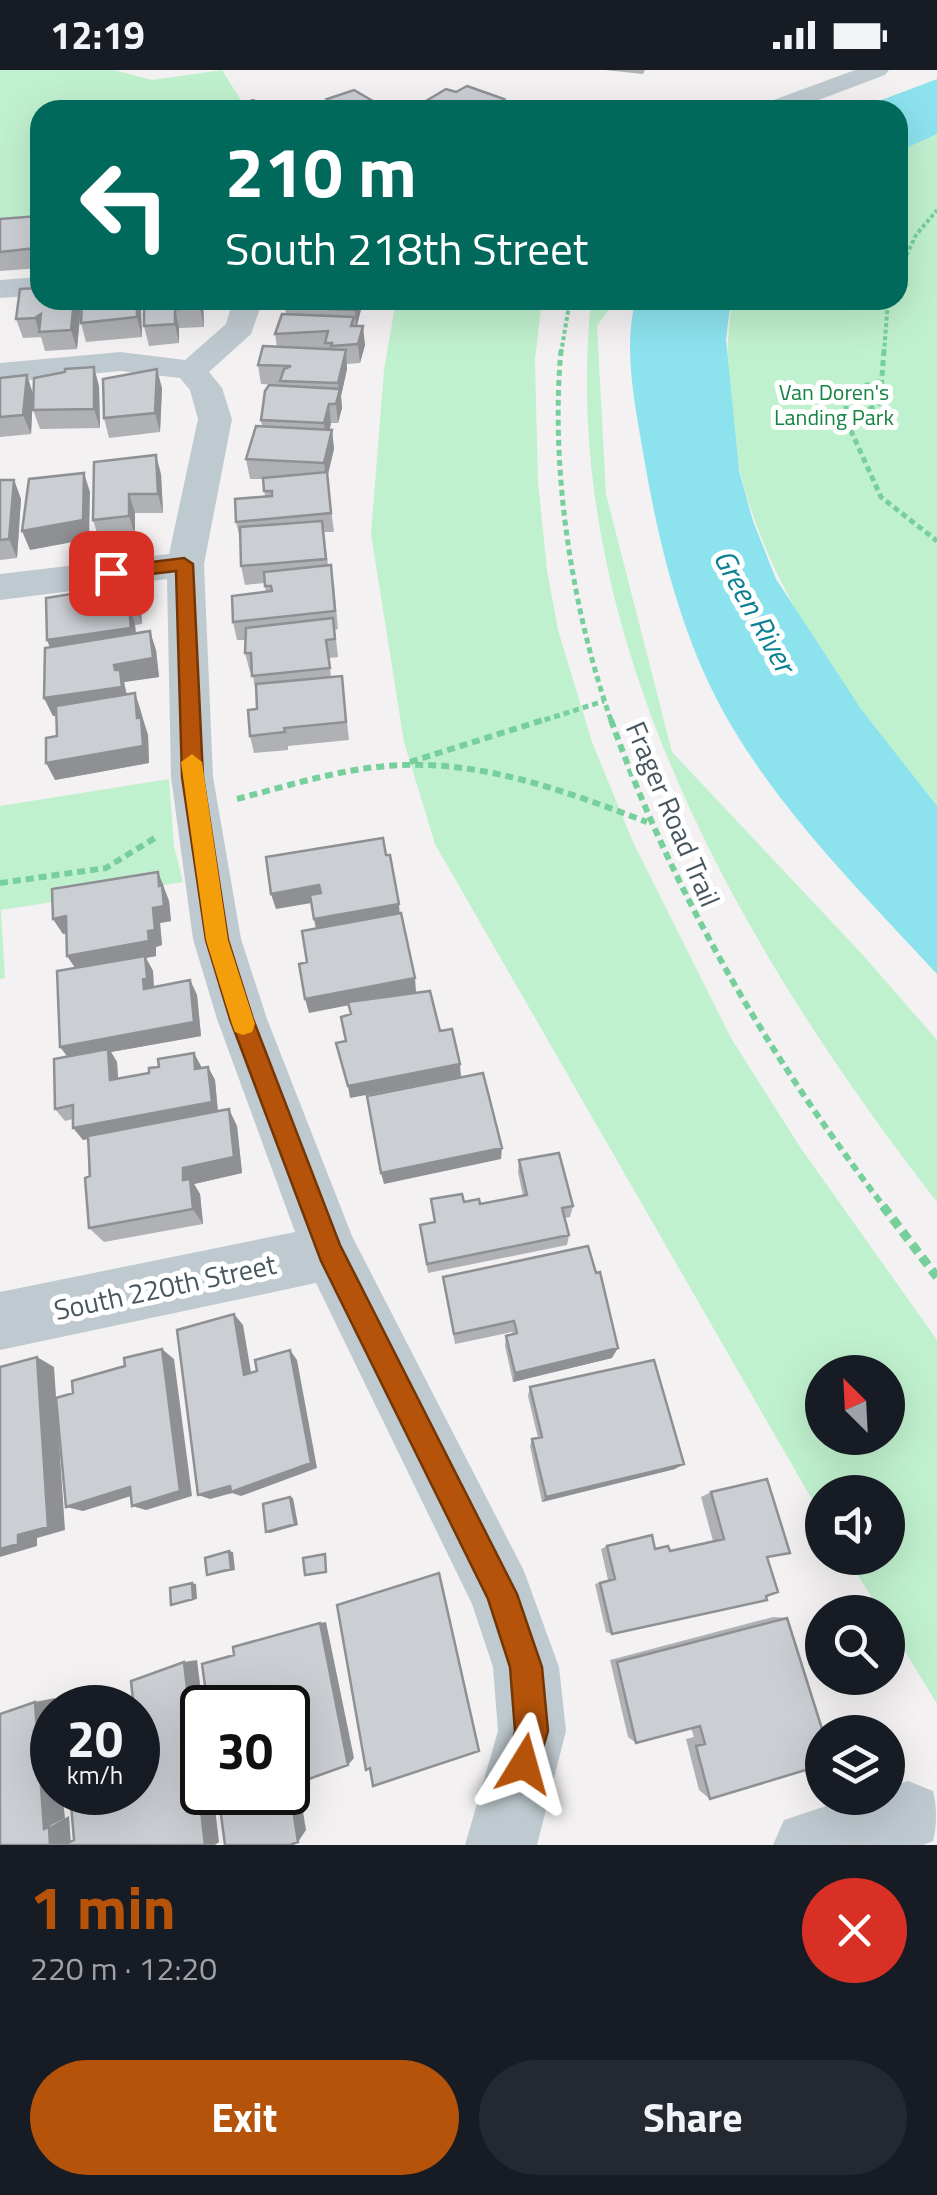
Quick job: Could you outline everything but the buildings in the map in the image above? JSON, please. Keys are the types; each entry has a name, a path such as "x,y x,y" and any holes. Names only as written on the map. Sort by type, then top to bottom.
{"street":[{"path":"796,100 877,70"},
{"path":"0,289 30,287"},
{"path":"191,371 240,327 245,310"},
{"path":"0,373 151,362 191,371 206,388 215,419 184,564 185,650 197,814 217,940 242,1019 330,1252 501,1594 526,1667 532,1731 501,1845"},
{"path":"0,587 184,564"},
{"name":"South 220th Street","path":"0,1321 330,1252"},
{"path":"809,1845 908,1816"}],"path":[{"path":"908,252 916,235 937,210"},
{"name":"Frager Road Trail","path":"567,310 562,328 559,420 564,514 576,600 604,701 649,823 705,938 753,1019 819,1121 937,1277"},
{"path":"848,422 880,403 887,310"},
{"path":"881,381 845,392 848,422 881,497 937,541"},
{"path":"1,884 106,868 197,814 240,798 403,764 604,701"},
{"path":"403,764 458,768 538,782 649,823"}],"green space":[{"path":"0,70 114,70 152,80 222,70 241,100 30,100 30,218 0,220"},
{"name":"Van Doren's Landing Park","path":"937,134 937,806 849,692 810,634 777,574 751,511 734,444 727,374 731,310 908,310 908,147"},
{"path":"394,310 541,310 535,360 538,482 547,570 558,630 592,742 633,842 731,1038 800,1147 937,1340 937,1704 905,1651 905,1595 870,1595 858,1575 905,1575 905,1475 805,1475 805,1487 435,844 404,742 371,534 384,370"},
{"path":"591,310 608,310 597,326 606,494 672,752 862,954 937,1040 937,1202 864,1104 795,1001 732,893 677,781 634,665 603,546 588,424"},
{"path":"169,779 174,846 183,882 1,910 5,978 0,979 0,806"}],"water":[{"path":"937,79 937,134 908,147 908,100 881,100"},
{"name":"Green River","path":"634,310 730,310 726,339 739,470 753,521 776,579 861,709 937,806 937,974 829,857 779,795 716,699 676,598 658,528 634,399"}],"slow traffic":[{"path":"192,762 217,940 243,1024"}],"route":[{"path":"111,573 184,564 192,777 217,940 242,1019 330,1252 501,1594 526,1667 532,1731 524,1764"}]}
